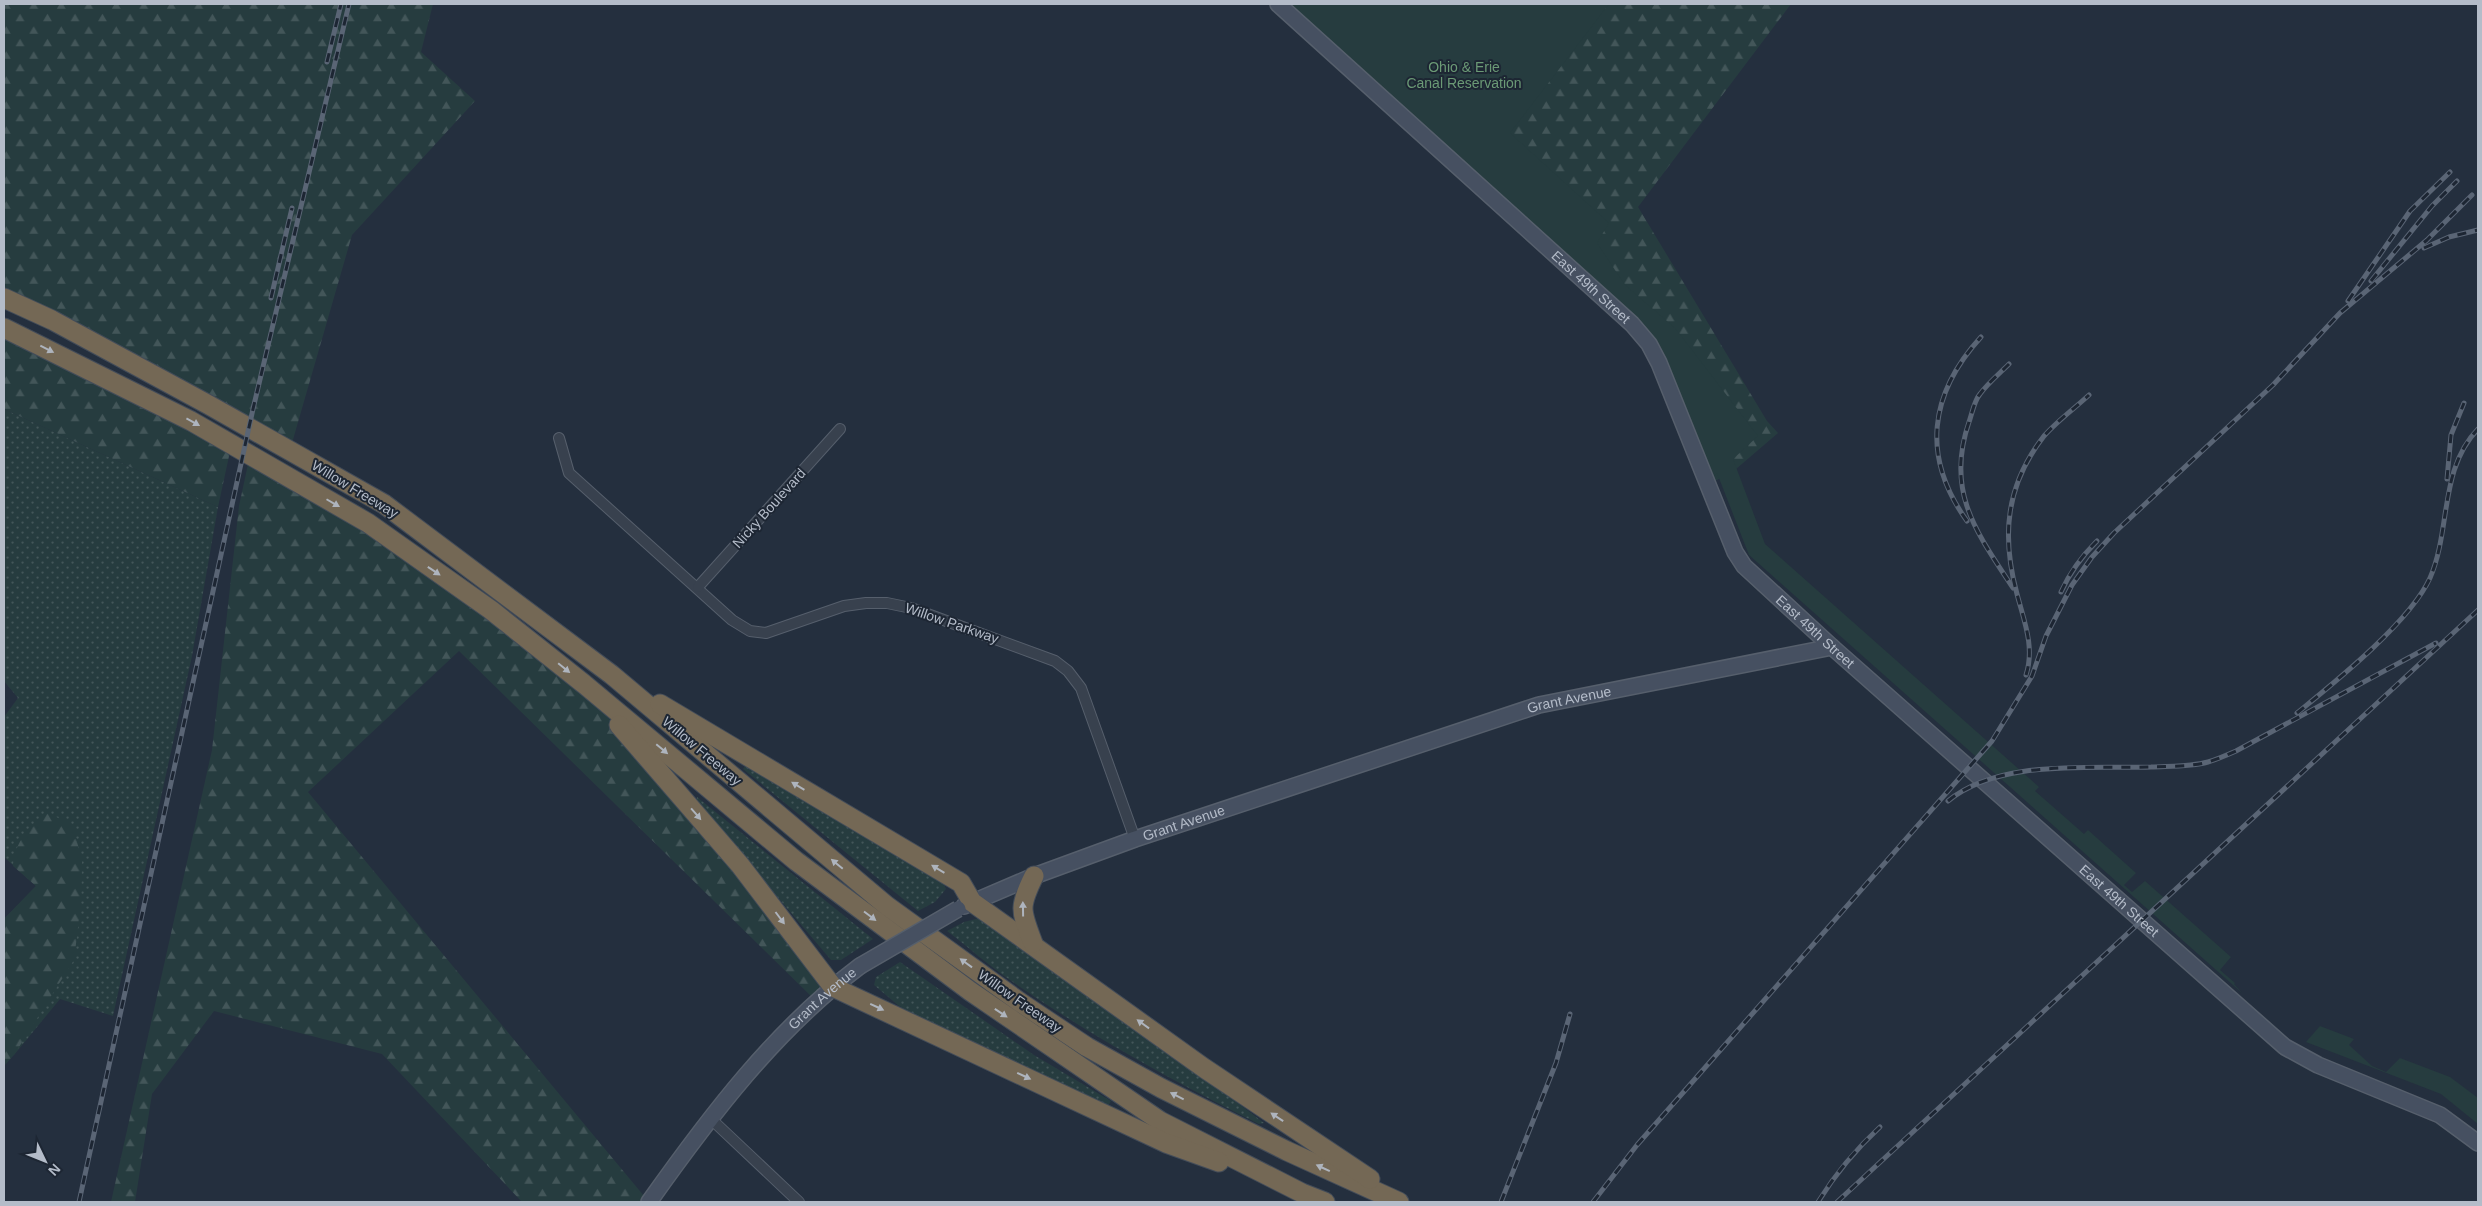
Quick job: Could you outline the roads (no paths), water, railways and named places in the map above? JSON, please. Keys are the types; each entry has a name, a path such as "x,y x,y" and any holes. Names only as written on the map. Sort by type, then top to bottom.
{"highway":[{"name":"Willow Freeway","path":"4,298 52,320 183,391 384,504 612,675 887,906 1028,1008 1087,1047 1161,1088 1287,1151 1399,1202"},
{"name":"Willow Freeway","path":"4,328 191,421 368,523 492,610 584,684 796,861 970,991 1160,1121 1302,1193 1325,1202"},
{"path":"612,675 962,883 965,905 1033,944 1204,1068 1404,1202"},
{"path":"584,684 740,865 833,986 1166,1143 1302,1193"},
{"path":"1033,944 1022,912 1024,897 1034,876"}],"street":[{"name":"East 49th Street","path":"1278,4 1632,324 1650,344 1710,484 1735,552 1744,566 1832,647 2285,1047 2318,1065 2440,1115 2478,1143"},
{"name":"Nicky Boulevard","path":"698,587 840,429"},
{"name":"Willow Parkway","path":"559,438 569,473 741,627 758,633 766,633 844,606 866,603 887,604 911,608 1055,661 1068,671 1081,688 1136,839"},
{"name":"Grant Avenue","path":"648,1202 710,1118 774,1044 833,986 860,966 965,905 1034,876 1136,839 1539,705 1832,647"},
{"path":"710,1118 799,1202"}],"railway":[{"path":"327,62 341,4"},
{"path":"79,1202 253,409 349,4"},
{"path":"2348,301 2410,211 2450,172"},
{"path":"2371,281 2432,206 2457,181"},
{"path":"1593,1202 1637,1145 1992,741 2032,676 2046,636 2072,585 2092,557 2114,533 2273,385 2340,313 2427,240 2472,195"},
{"path":"271,298 292,208"},
{"path":"2424,248 2449,237 2478,230"},
{"path":"1967,521 1952,497 1942,473 1938,450 1937,426 1942,403 1950,381 1981,337"},
{"path":"2009,364 1976,400 1963,447 1961,470 1963,491 1968,511 1988,549 2013,588"},
{"path":"2026,675 2029,644 2012,572 2008,531 2010,511 2021,473 2031,454 2044,436 2089,395"},
{"path":"2447,479 2451,435 2464,403"},
{"path":"2297,713 2389,632 2420,595 2430,578 2436,559 2451,481 2457,462 2466,445 2478,429"},
{"path":"2061,592 2086,552 2097,541"},
{"path":"1837,1202 2478,610"},
{"path":"1948,801 1969,788 1992,778 2018,772 2045,769 2180,766 2212,761 2236,751 2436,643"},
{"path":"1501,1202 1556,1063 1570,1014"},
{"path":"1818,1202 1846,1162 1880,1127"}],"park label":[{"name":"Ohio & Erie Canal Reservation","path":"1464,76"}]}
